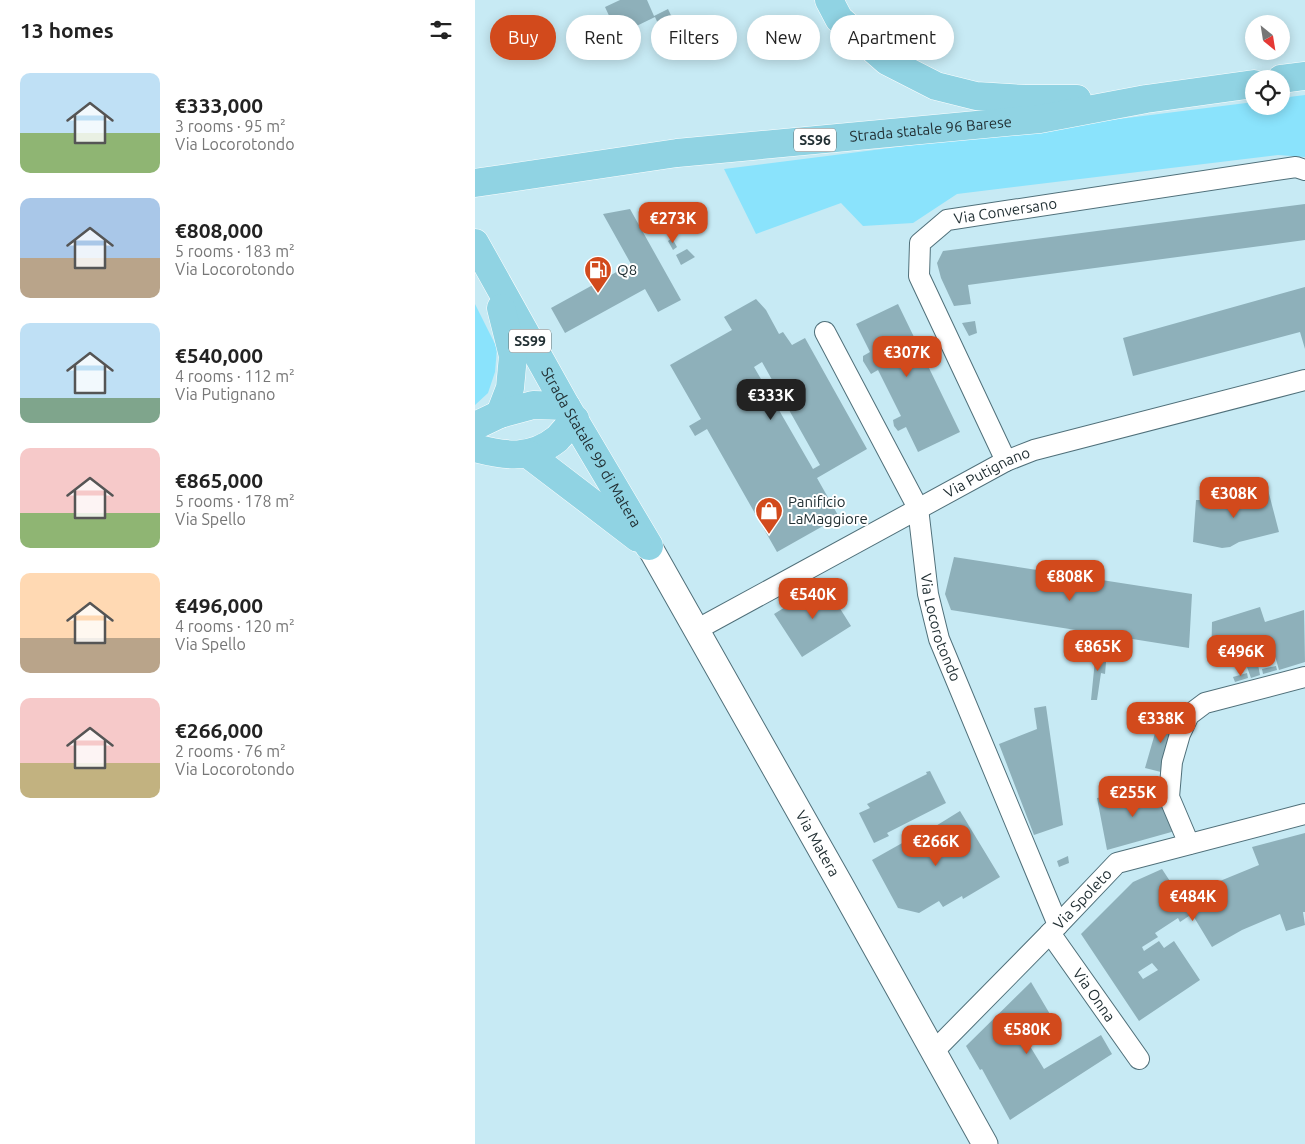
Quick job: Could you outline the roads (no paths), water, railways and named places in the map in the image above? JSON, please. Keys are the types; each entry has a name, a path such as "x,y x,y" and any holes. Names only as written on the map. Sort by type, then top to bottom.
{"main road":[{"path":"829,0 839,19 887,61 935,86 976,96 1025,100 1146,99"},
{"path":"1290,78 1305,76"},
{"name":"SS96","path":"1146,99 1245,85"},
{"name":"Strada statale 96 Barese","path":"480,183 677,154 1039,119 1146,99"},
{"name":"Strada Statale 99 di Matera","path":"475,243 649,546"},
{"path":"493,275 513,356 510,388 500,414"},
{"path":"475,426 500,414 533,405 571,413 556,439 528,454 497,454 475,448"},
{"path":"528,454 649,546"}],"street":[{"name":"Via Conversano","path":"1006,461 919,276 921,243 947,220 1296,167 1305,170"},
{"name":"Via Locorotondo","path":"825,332 918,508 928,594 939,639 1054,929"},
{"name":"Via Putignano","path":"696,630 1006,461 1034,450 1305,380"},
{"name":"Via Matera","path":"649,546 985,1144"},
{"path":"1189,844 1169,797 1172,762 1180,734 1189,715 1205,703 1305,678"},
{"name":"Via Spoleto","path":"933,1052 1117,863 1305,814"},
{"name":"Via Onna","path":"1054,929 1139,1059"}],"place":[{"name":"Q8","path":"598,294"},
{"name":"Panificio LaMaggiore","path":"769,535"}]}
